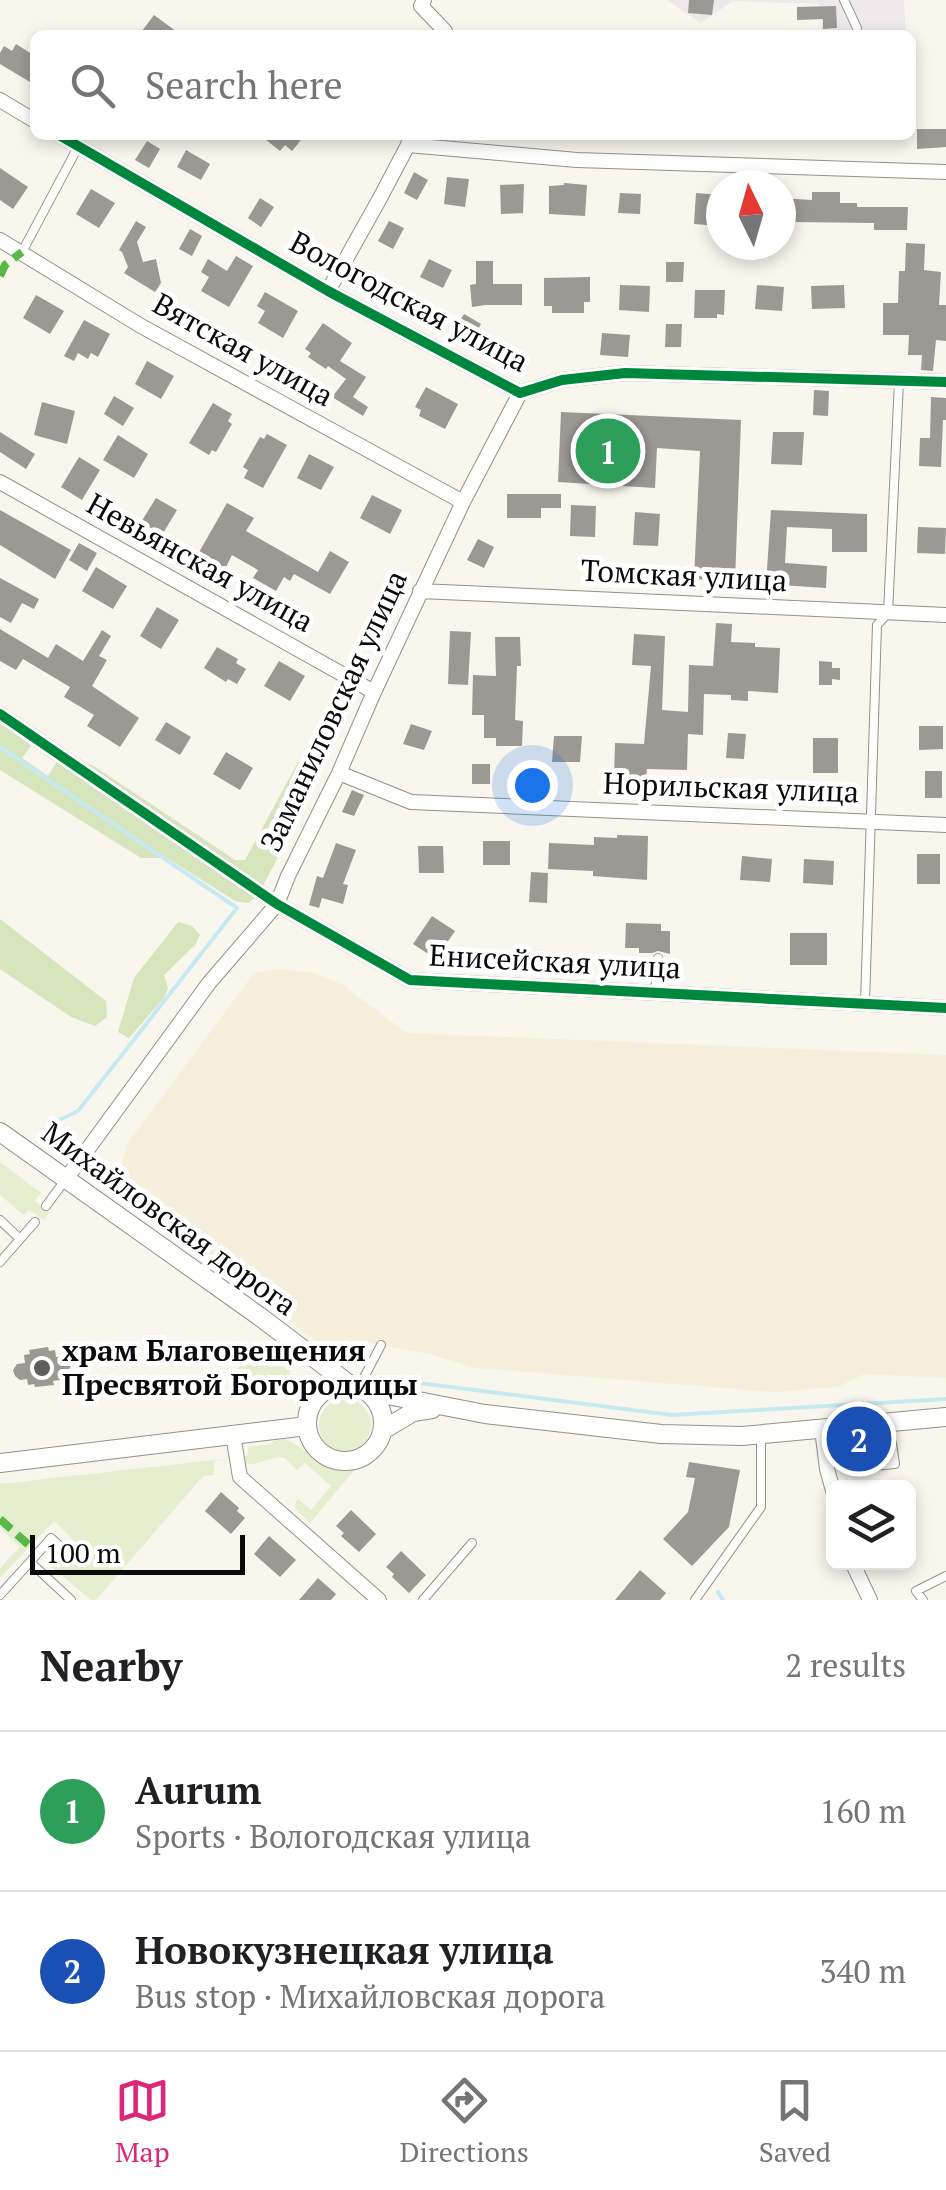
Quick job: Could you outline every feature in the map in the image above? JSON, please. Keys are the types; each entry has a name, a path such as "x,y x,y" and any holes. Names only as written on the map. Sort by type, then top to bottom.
{"street":[{"path":"424,0 421,6 444,30"},
{"path":"0,100 30,118"},
{"name":"Вологодская улица","path":"68,140 328,291 520,393 562,380 625,373 946,382"},
{"path":"328,291 409,140 577,160 946,172"},
{"name":"Вятская улица","path":"0,240 141,326 462,502"},
{"name":"Заманиловская улица","path":"66,1179 209,983 276,904 340,773 462,502 520,393"},
{"name":"Невьянская улица","path":"0,482 374,692"},
{"name":"Томская улица","path":"420,591 946,615"},
{"name":"Енисейская улица","path":"0,714 276,904 410,980 946,1008"},
{"name":"Норильская улица","path":"340,773 411,802 946,826"},
{"name":"Михайловская дорога","path":"0,1132 359,1388 444,1408 661,1434 761,1435 946,1417"},
{"name":"Михайловская дорога","path":"305,1351 317,1374 314,1401"},
{"path":"342,1384 359,1388 380,1408 380,1439 360,1458 333,1459 312,1442 308,1416 314,1401 326,1390 342,1384"},
{"name":"Михайловская дорога","path":"382,1430 413,1412 444,1408"},
{"path":"0,1463 307,1426"},
{"path":"822,1430 830,1480"},
{"path":"233,1435 240,1477 379,1600"},
{"path":"856,1570 870,1600"}],"lane":[{"path":"844,0 856,28"},
{"path":"22,252 78,146"},
{"path":"865,1003 877,624 888,613 899,381"},
{"path":"655,992 658,958"},
{"path":"46,1206 66,1179"},
{"path":"0,1220 20,1239"},
{"path":"0,1262 35,1222"},
{"path":"359,1388 381,1345"},
{"path":"862,1466 895,1464 889,1423"},
{"path":"694,1600 761,1507 761,1435"},
{"path":"0,1595 52,1538 63,1548"},
{"path":"422,1600 472,1543"},
{"path":"30,1562 71,1600"},
{"path":"923,1600 916,1591 946,1576"}],"shaded area":[{"path":"667,0 904,0 906,30 822,30 819,4 733,1 701,23"},
{"path":"279,969 313,973 343,985 407,1033 946,1055 946,1378 864,1374 838,1387 774,1392 476,1368 430,1354 370,1343 317,1342 207,1259 186,1222 141,1203 126,1186 120,1170 127,1144 254,973"}],"green space":[{"path":"0,723 31,746 22,758 48,776 59,758 94,766 235,860 245,860 298,762 321,773 258,896 248,903 235,901 167,858 141,858 0,770"},
{"path":"0,919 106,1001 107,1017 95,1026 71,1017 0,969"},
{"path":"178,922 192,926 200,935 164,975 168,988 164,998 129,1038 118,1032 134,978"},
{"path":"0,1162 41,1193 35,1201 49,1212 44,1220 29,1210 24,1215 0,1195"},
{"path":"254,1346 290,1371 290,1385 284,1394 233,1395 235,1372"},
{"path":"345,1399 363,1407 371,1425 363,1443 345,1451 327,1443 319,1425 327,1407"},
{"path":"283,1439 334,1468 355,1469 310,1523 295,1504 298,1499 311,1510 331,1486 305,1463 297,1470 285,1458 250,1464 242,1457 248,1455 248,1447"},
{"path":"233,1458 214,1461 214,1475 203,1476 96,1600 91,1600 46,1562 50,1558 58,1565 77,1544 54,1521 0,1578 0,1568 20,1547 0,1528 0,1484"}],"building":[{"path":"689,0 714,0 712,15 688,13"},
{"path":"836,6 837,28 823,29 823,19 797,20 797,7"},
{"path":"154,15 174,30 143,30"},
{"path":"16,44 30,53 30,82 0,64 4,46 12,51"},
{"path":"917,129 946,129 946,147 917,149"},
{"path":"266,140 301,140 292,151 285,145 280,151"},
{"path":"147,141 160,149 149,168 135,160"},
{"path":"186,150 210,164 201,180 177,167"},
{"path":"0,168 28,187 13,209 0,200"},
{"path":"414,172 428,180 417,200 404,193"},
{"path":"447,177 469,179 465,207 444,204"},
{"path":"524,184 523,213 501,214 500,185"},
{"path":"587,185 585,216 549,214 549,186"},
{"path":"91,189 115,203 99,228 76,214"},
{"path":"812,192 840,192 840,203 857,203 857,207 908,207 907,230 874,230 874,223 796,222 796,199 812,200"},
{"path":"620,193 641,194 640,214 618,213"},
{"path":"696,193 706,194 706,225 694,224"},
{"path":"260,198 274,207 261,227 248,218"},
{"path":"136,221 146,227 137,242 143,262 156,259 161,283 155,292 124,273 128,267 119,250"},
{"path":"389,221 404,228 393,249 378,241"},
{"path":"190,229 202,236 192,256 179,249"},
{"path":"906,243 925,244 924,270 941,272 939,305 946,305 946,341 936,340 933,371 921,370 922,355 908,355 909,335 883,335 883,303 898,303 899,271 905,271"},
{"path":"236,256 253,266 229,307 201,291 209,277 201,272 208,259 227,271"},
{"path":"429,259 452,270 443,288 420,277"},
{"path":"476,261 493,261 493,284 522,284 522,305 472,307 470,285 476,284"},
{"path":"666,262 684,262 683,282 666,282"},
{"path":"590,277 590,302 584,302 584,313 552,313 552,306 544,306 544,278"},
{"path":"620,285 650,286 649,312 619,310"},
{"path":"757,285 784,287 782,311 755,309"},
{"path":"844,285 845,308 812,309 811,286"},
{"path":"695,290 725,290 724,315 694,318"},
{"path":"265,292 298,311 283,338 258,323 265,311 257,306"},
{"path":"36,295 64,311 50,334 23,318"},
{"path":"464,314 481,324 473,339 455,329"},
{"path":"84,320 110,334 98,357 91,353 88,359 78,353 74,361 64,356"},
{"path":"323,323 352,343 340,361 366,377 353,397 368,407 363,416 332,397 346,379 308,357 311,353 305,349"},
{"path":"666,324 682,324 681,347 665,347"},
{"path":"602,333 630,335 628,357 600,355"},
{"path":"147,361 174,376 161,399 135,384"},
{"path":"426,387 458,404 445,429 419,416 421,410 415,407"},
{"path":"814,390 829,391 828,416 813,415"},
{"path":"114,396 134,408 123,426 104,414"},
{"path":"931,397 946,398 941,467 919,466 920,438 930,438"},
{"path":"42,402 75,411 67,444 34,435"},
{"path":"213,403 232,414 228,421 232,424 216,452 212,450 209,455 189,443"},
{"path":"561,412 741,420 735,581 694,579 700,451 657,448 655,488 558,482"},
{"path":"0,432 35,454 26,469 0,452"},
{"path":"773,432 804,432 802,465 771,464"},
{"path":"267,434 287,445 263,488 244,478 248,470 243,467 260,437 264,439"},
{"path":"118,435 148,454 134,478 103,460"},
{"path":"309,454 334,467 321,490 297,478"},
{"path":"79,457 100,470 82,500 61,487"},
{"path":"507,494 561,494 561,508 541,508 541,518 507,518"},
{"path":"372,495 402,510 390,534 360,518"},
{"path":"156,498 177,510 162,535 141,522"},
{"path":"227,503 254,518 246,531 318,572 330,551 349,562 330,594 294,574 290,581 284,577 276,591 253,578 258,570 232,555 225,569 198,554"},
{"path":"571,505 596,506 595,537 570,536"},
{"path":"0,510 71,550 55,579 0,545"},
{"path":"771,510 867,514 867,552 832,552 832,529 787,527 785,563 827,566 826,588 766,584"},
{"path":"635,512 660,514 658,546 633,545"},
{"path":"918,527 946,528 945,554 917,553"},
{"path":"478,539 494,547 484,568 467,560"},
{"path":"79,543 97,553 87,571 69,560"},
{"path":"96,567 127,586 113,609 82,591"},
{"path":"0,578 39,599 34,609 22,603 11,623 0,617"},
{"path":"157,607 179,620 161,649 140,636"},
{"path":"716,623 732,624 731,642 780,648 778,693 748,691 748,701 731,700 731,695 704,694 703,735 688,734 687,770 647,769 646,779 614,777 615,743 644,744 651,666 632,665 634,634 665,636 662,710 688,712 689,665 713,666"},
{"path":"0,629 48,658 56,644 83,661 102,630 111,636 99,656 107,660 92,686 139,718 120,747 87,726 94,715 64,697 70,687 23,659 16,670 0,661"},
{"path":"450,631 471,632 468,685 448,684"},
{"path":"495,637 520,637 515,720 523,721 522,746 496,746 496,738 484,738 484,715 472,715 473,675 496,676"},
{"path":"217,647 238,659 236,663 246,669 237,684 204,668"},
{"path":"279,661 305,676 290,701 264,686"},
{"path":"819,661 832,662 832,668 840,668 840,680 832,679 832,685 819,685"},
{"path":"166,722 191,737 180,755 155,740"},
{"path":"411,724 432,731 424,750 403,744"},
{"path":"919,726 943,726 943,749 919,750"},
{"path":"728,733 746,734 744,759 726,758"},
{"path":"554,736 582,736 580,762 552,762"},
{"path":"813,738 838,738 838,773 813,773"},
{"path":"226,752 253,768 240,790 213,774"},
{"path":"472,764 490,764 490,784 472,784"},
{"path":"925,771 942,771 942,798 925,798"},
{"path":"352,790 364,795 354,816 342,812"},
{"path":"648,836 647,880 548,869 549,843 594,845 594,837"},
{"path":"483,841 510,841 510,865 483,865"},
{"path":"336,843 356,850 343,884 348,885 343,904 322,898 319,908 309,905 317,876 323,878"},
{"path":"418,846 443,846 444,873 419,873"},
{"path":"917,854 940,854 940,884 917,884"},
{"path":"742,856 772,859 770,882 740,880"},
{"path":"804,859 834,861 833,885 803,883"},
{"path":"531,872 548,873 547,903 529,902"},
{"path":"432,916 455,931 436,959 413,944"},
{"path":"626,923 661,924 661,931 670,931 670,954 639,953 639,948 625,948"},
{"path":"790,933 827,933 827,965 790,965"},
{"name":"храм Благовещения Пресвятой Богородицы","path":"48,1347 49,1351 55,1350 56,1357 70,1360 67,1372 59,1373 60,1380 53,1381 54,1385 35,1387 28,1385 27,1379 15,1376 13,1370 17,1364 25,1363 24,1355 30,1354 29,1350"},
{"path":"689,1462 740,1470 729,1527 692,1566 663,1539 688,1512 695,1478 686,1477"},
{"path":"221,1492 245,1518 231,1534 205,1511"},
{"path":"351,1510 376,1534 359,1552 336,1526"},
{"path":"269,1536 296,1560 280,1577 254,1554"},
{"path":"401,1551 426,1575 409,1593 386,1567"},
{"path":"640,1570 666,1593 660,1600 615,1600"},
{"path":"318,1578 336,1594 331,1600 299,1600"}],"waterway":[{"path":"0,747 237,908 78,1111 51,1124"},
{"path":"403,1381 672,1415 946,1399"},
{"path":"718,1592 723,1600"}],"marked path":[{"path":"0,276 5,265 22,252"},
{"path":"0,1519 31,1547"}],"cycle path":[{"path":"68,140 328,291 520,393 562,380 625,373 946,382"},
{"path":"0,714 277,904 410,980 946,1008"}],"place":[{"name":"Aurum","path":"608,451"},
{"name":"храм Благовещения Пресвятой Богородицы","path":"42,1368"},
{"name":"Новокузнецкая улица","path":"859,1439"}]}
